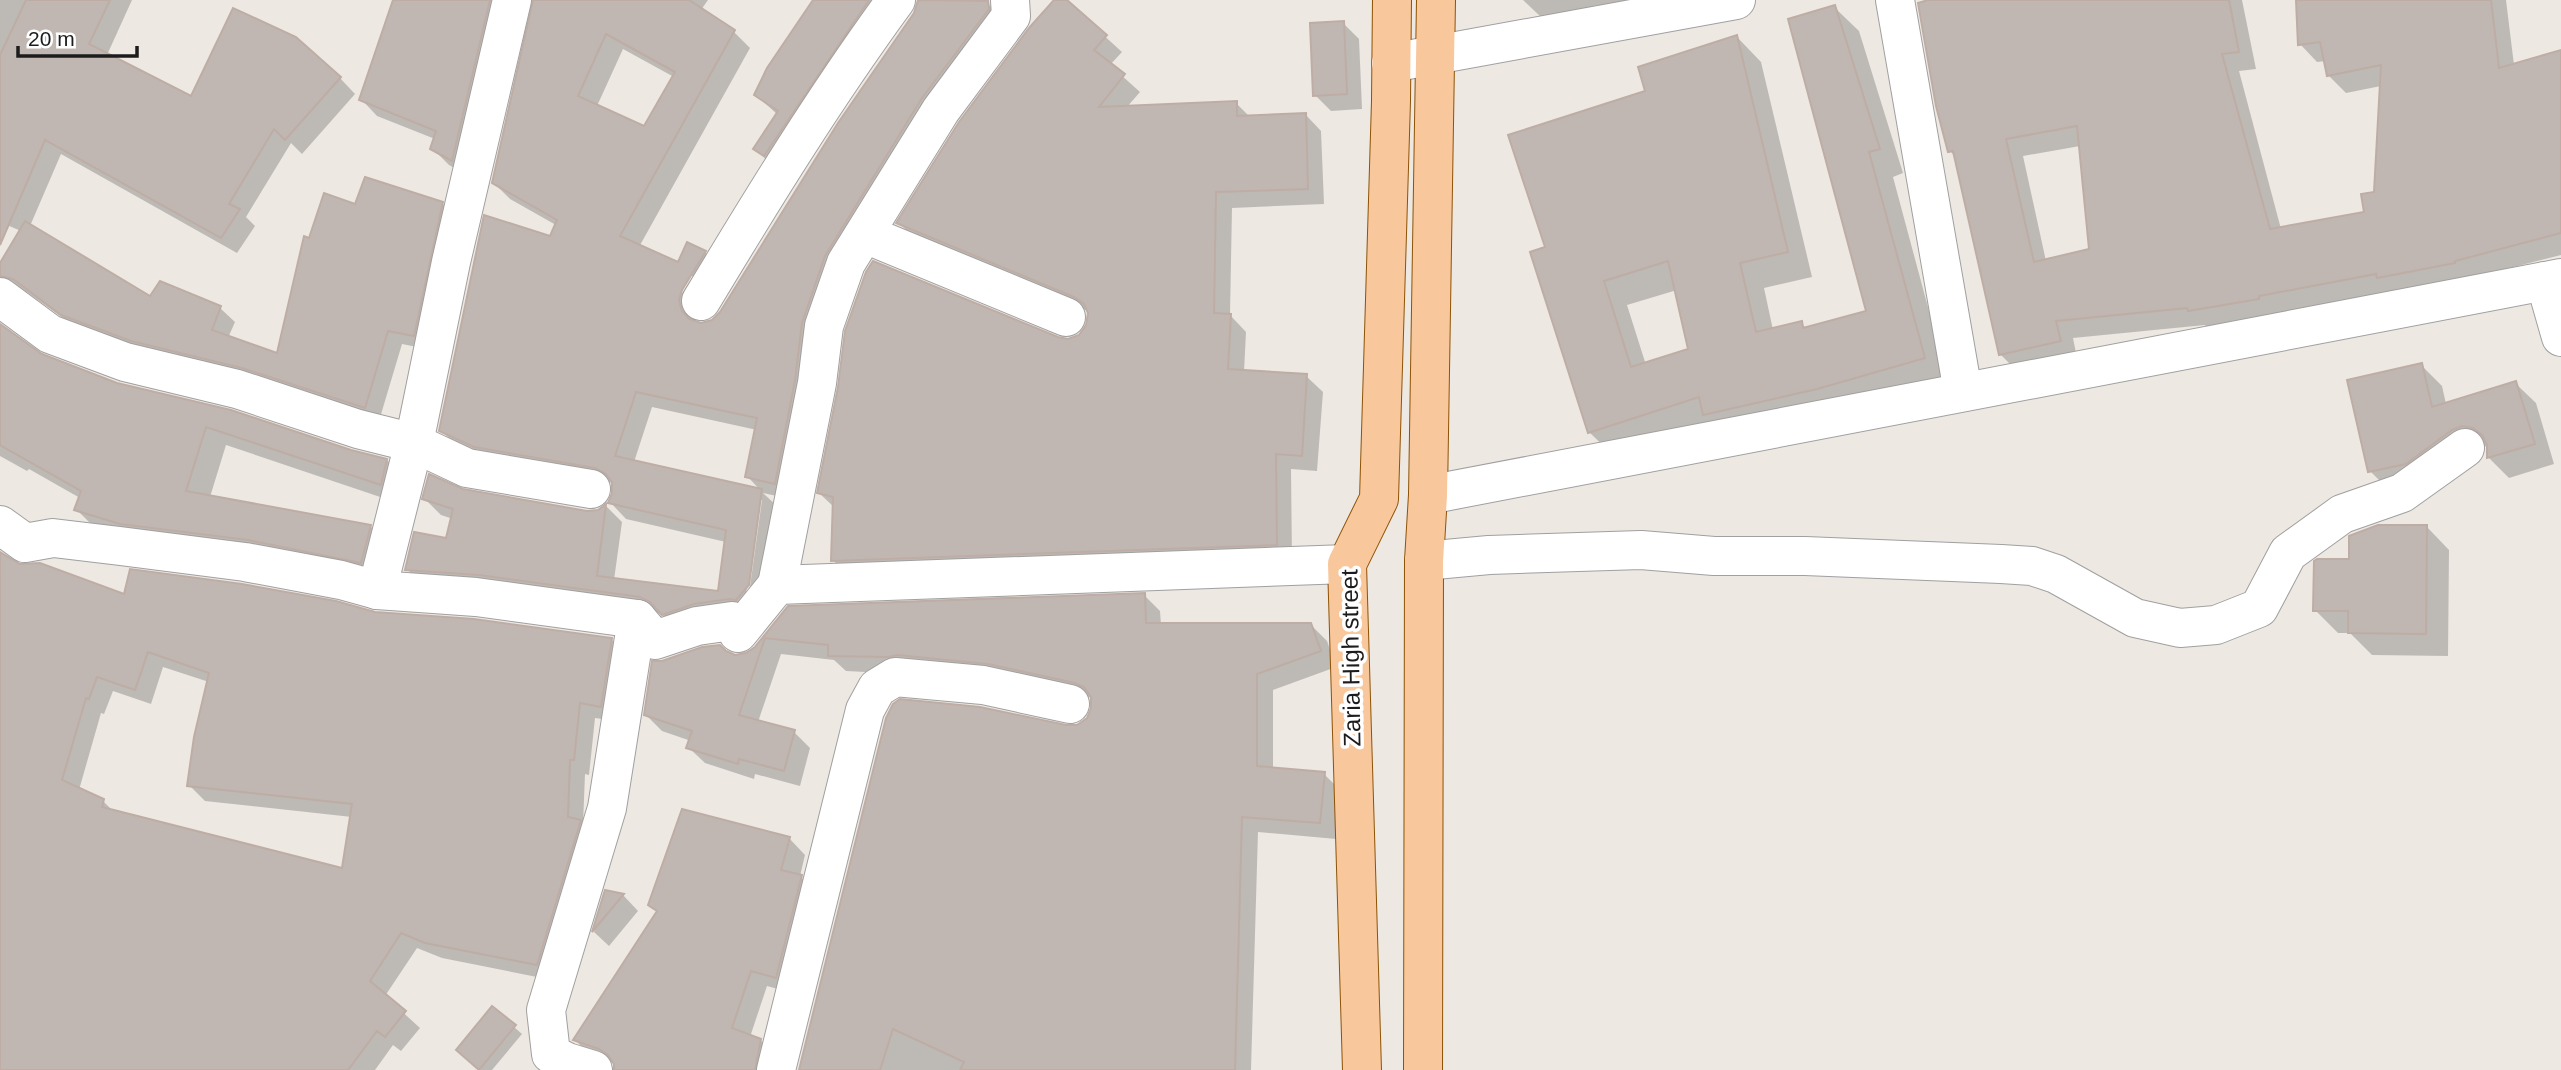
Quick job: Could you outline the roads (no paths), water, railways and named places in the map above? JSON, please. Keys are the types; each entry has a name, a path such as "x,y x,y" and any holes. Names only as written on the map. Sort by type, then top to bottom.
{"main road":[{"name":"Zaria High street","path":"1362,1070 1347,565 1379,499 1392,0"},
{"path":"1423,1070 1424,561 1428,495 1436,0"}],"street":[{"path":"377,590 414,443 451,262 512,0"},
{"path":"701,301 844,71 896,0"},
{"path":"0,525 25,542 53,538 245,562 341,580 377,590 476,597 636,619 655,640 697,626 732,621 738,633 777,585 817,383 824,326 846,262 941,110 1011,16 1010,0"},
{"path":"1391,63 1736,0"},
{"path":"1895,0 1963,392"},
{"path":"865,234 1066,317"},
{"path":"1428,495 2553,279 2561,337"},
{"path":"0,297 50,334 125,362 237,389 358,429 414,443 467,468 591,489"},
{"path":"1424,561 1489,555 1641,551 1714,556 1805,556 2021,565 2056,574 2135,618 2179,628 2216,625 2259,608 2288,553 2342,514 2402,493 2465,448"},
{"path":"777,585 1347,565"},
{"path":"593,1070 551,1054 547,1010 607,808 636,619"},
{"path":"776,1070 865,710 877,688 895,677 984,685 1070,704"}]}
